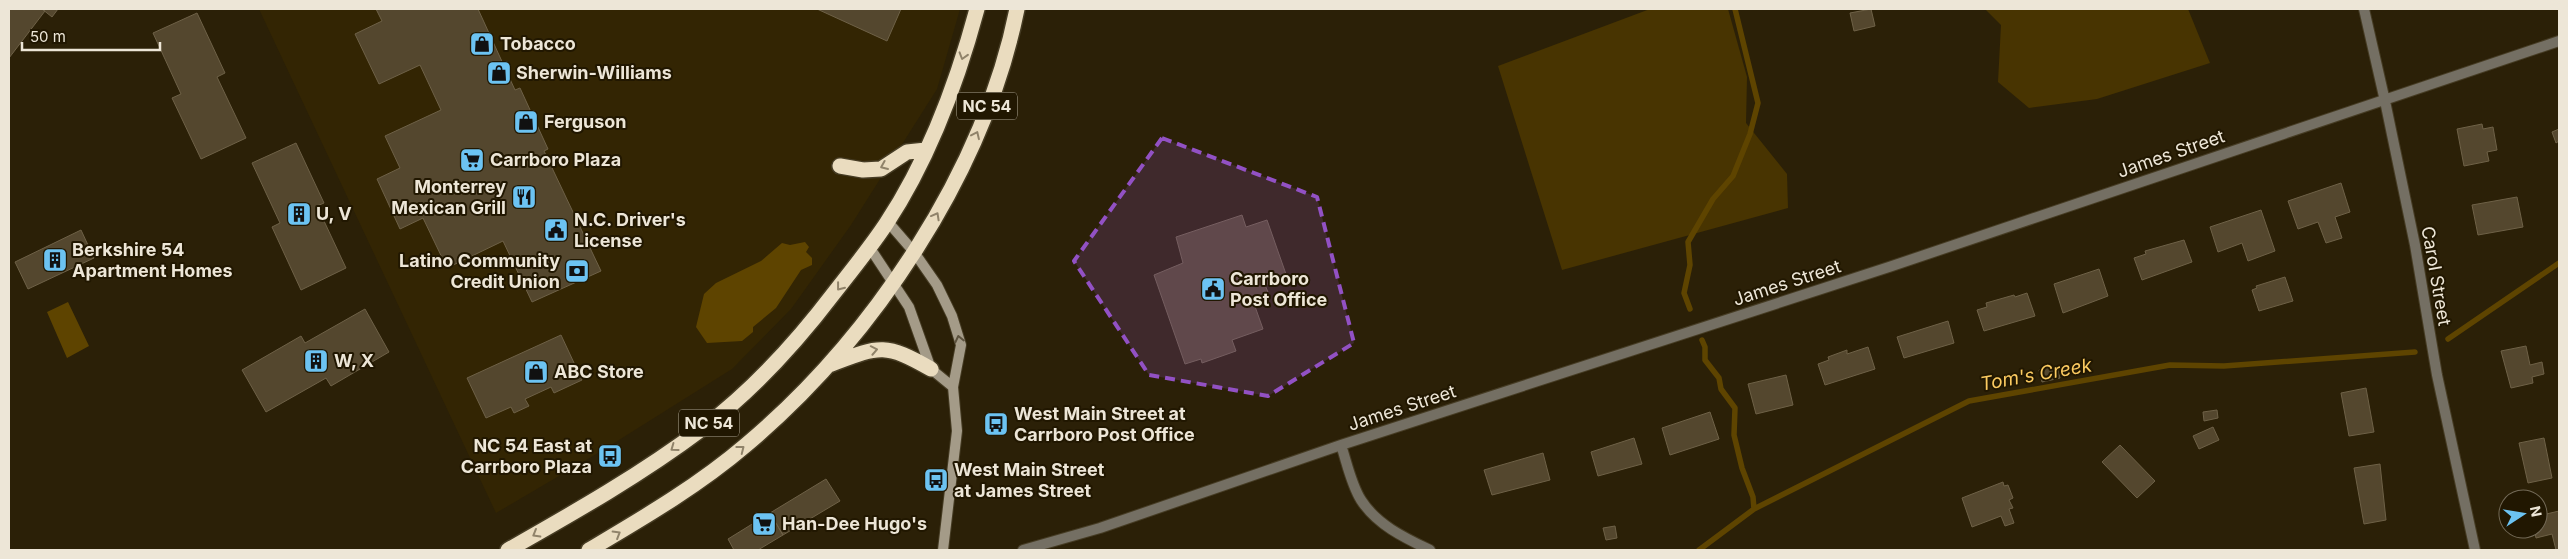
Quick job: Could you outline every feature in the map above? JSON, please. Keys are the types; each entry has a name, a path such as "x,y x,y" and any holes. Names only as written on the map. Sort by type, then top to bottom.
{"highway":[{"name":"NC 54","path":"508,550 647,468 704,427 751,386 803,333 870,248 888,222 926,150 952,88 977,9"},
{"name":"NC 54","path":"589,550 678,496 720,465 777,417 828,365 914,252 956,179 979,129 996,82 1017,9"},
{"path":"840,166 863,170 881,169 907,152 926,150"},
{"path":"828,365 857,354 884,349 904,354 931,369"}],"main road":[{"path":"888,222 914,252 937,285 952,316 961,345 952,387 957,431 944,550"},
{"path":"870,248 909,307 931,369 952,387"}],"street":[{"name":"Carol Street","path":"2364,9 2415,245 2437,375 2475,550"},
{"name":"James Street","path":"1023,550 1100,528 1341,445 1879,270 2559,41"},
{"path":"1341,445 1361,500 1375,517 1398,535 1430,550"}],"highlighted area":[{"path":"1162,138 1317,197 1354,343 1268,396 1149,375 1074,261"}],"shaded area":[{"name":"Carrboro Plaza","path":"259,9 960,9 937,89 851,225 791,309 732,369 603,450 496,513"},
{"path":"1650,9 1728,9 1747,77 1746,123 1787,174 1788,208 1562,270 1498,66"},
{"path":"1985,9 2188,9 2210,63 2097,99 2029,108 1998,82 2001,25"},
{"path":"805,242 809,247 806,252 812,258 812,265 801,270 776,308 753,327 753,332 742,341 707,343 696,327 704,294 716,283 761,261 782,243 790,245"},
{"path":"68,302 89,346 67,358 47,312"}],"building":[{"path":"9,9 42,9 45,11 9,58"},
{"path":"42,9 58,9 52,17"},
{"name":"Carrboro Plaza","path":"376,9 478,9 515,90 520,88 548,149 544,151 601,271 532,302 503,241 447,268 423,218 400,229 377,179 400,168 385,136 441,110 420,65 379,84 355,34 382,21"},
{"path":"817,9 901,9 887,41"},
{"path":"1871,9 1875,26 1854,31 1850,13"},
{"path":"197,13 225,73 217,77 246,138 201,159 172,98 181,94 153,33"},
{"path":"2482,124 2483,129 2493,127 2497,150 2487,152 2489,161 2464,166 2457,129"},
{"path":"2559,129 2559,141 2556,143 2552,132"},
{"name":"U, V","path":"296,143 324,203 317,206 346,268 301,290 272,227 280,223 252,163"},
{"path":"2341,183 2350,212 2335,217 2342,238 2326,243 2318,222 2298,229 2288,201"},
{"path":"2517,197 2523,227 2478,235 2472,205"},
{"path":"2261,210 2275,251 2248,261 2242,243 2218,252 2210,227"},
{"name":"Carrboro Post Office","path":"1242,215 1246,227 1267,220 1287,277 1265,285 1268,292 1252,298 1263,329 1232,340 1236,351 1202,363 1201,359 1185,364 1154,275 1183,263 1176,237"},
{"name":"Berkshire 54 Apartment Homes","path":"81,230 94,258 28,289 15,262"},
{"path":"2184,240 2192,262 2142,280 2134,258 2146,254 2145,251"},
{"path":"2099,269 2108,296 2063,313 2054,284"},
{"path":"2285,277 2293,301 2259,311 2252,290 2257,288 2256,286"},
{"path":"2027,293 2035,316 1984,331 1977,310 1987,307 1986,303"},
{"name":"W, X","path":"365,309 389,352 331,386 326,378 266,412 242,370 301,336 305,343"},
{"path":"1948,321 1954,343 1904,358 1897,337"},
{"path":"561,335 582,380 554,393 551,387 525,399 529,406 514,413 511,407 486,418 467,378"},
{"path":"2526,346 2530,365 2542,362 2544,374 2532,377 2533,383 2511,388 2501,351"},
{"path":"1868,347 1875,369 1825,385 1818,364 1829,360 1828,357 1847,350 1847,354"},
{"path":"2057,366 2060,378 2042,382 2039,370"},
{"path":"1786,375 1793,405 1756,414 1748,384"},
{"path":"2366,388 2374,432 2349,436 2341,393"},
{"path":"2217,410 2218,418 2204,421 2203,412"},
{"path":"1710,412 1719,439 1670,455 1662,428"},
{"path":"2213,427 2219,440 2199,449 2193,436"},
{"path":"1634,438 1642,464 1598,476 1591,452"},
{"path":"2544,438 2552,478 2528,483 2519,443"},
{"path":"2120,445 2155,481 2137,498 2102,462"},
{"path":"1543,453 1550,480 1492,495 1484,470"},
{"path":"2380,464 2386,520 2364,524 2354,468"},
{"path":"826,479 840,501 783,535 770,513"},
{"path":"2003,482 2004,486 2008,485 2013,498 2009,500 2013,508 2009,509 2014,523 2005,526 2001,516 1972,527 1962,498"},
{"path":"2559,511 2559,550 2556,550 2552,534 2548,535 2548,514"},
{"name":"Han-Dee Hugo's","path":"770,513 783,535 758,550 734,550 728,539"},
{"path":"1615,526 1617,538 1606,540 1603,528"}],"waterway":[{"path":"1690,309 1684,293 1690,265 1688,242 1713,199 1733,176 1750,134 1758,103 1735,9"},
{"name":"Tom's Creek","path":"2448,339 2559,263"},
{"path":"1702,340 1705,347 1705,360 1719,378 1721,389 1735,408 1734,435 1742,468 1753,497 1754,509"},
{"name":"Tom's Creek","path":"1699,550 1754,509 1969,401 2170,365 2224,366 2415,352"}],"place":[{"name":"Tobacco","path":"482,44"},
{"name":"Sherwin-Williams","path":"499,73"},
{"name":"Ferguson","path":"526,122"},
{"name":"Carrboro Plaza","path":"472,160"},
{"name":"Monterrey Mexican Grill","path":"524,197"},
{"name":"U, V","path":"299,214"},
{"name":"N.C. Driver's License","path":"556,230"},
{"name":"Berkshire 54 Apartment Homes","path":"55,260"},
{"name":"Latino Community Credit Union","path":"577,271"},
{"name":"Carrboro Post Office","path":"1213,289"},
{"name":"W, X","path":"316,361"},
{"name":"ABC Store","path":"536,372"},
{"name":"West Main Street at Carrboro Post Office","path":"996,424"},
{"name":"NC 54 East at Carrboro Plaza","path":"610,456"},
{"name":"West Main Street at James Street","path":"936,480"},
{"name":"Han-Dee Hugo's","path":"764,524"}]}
